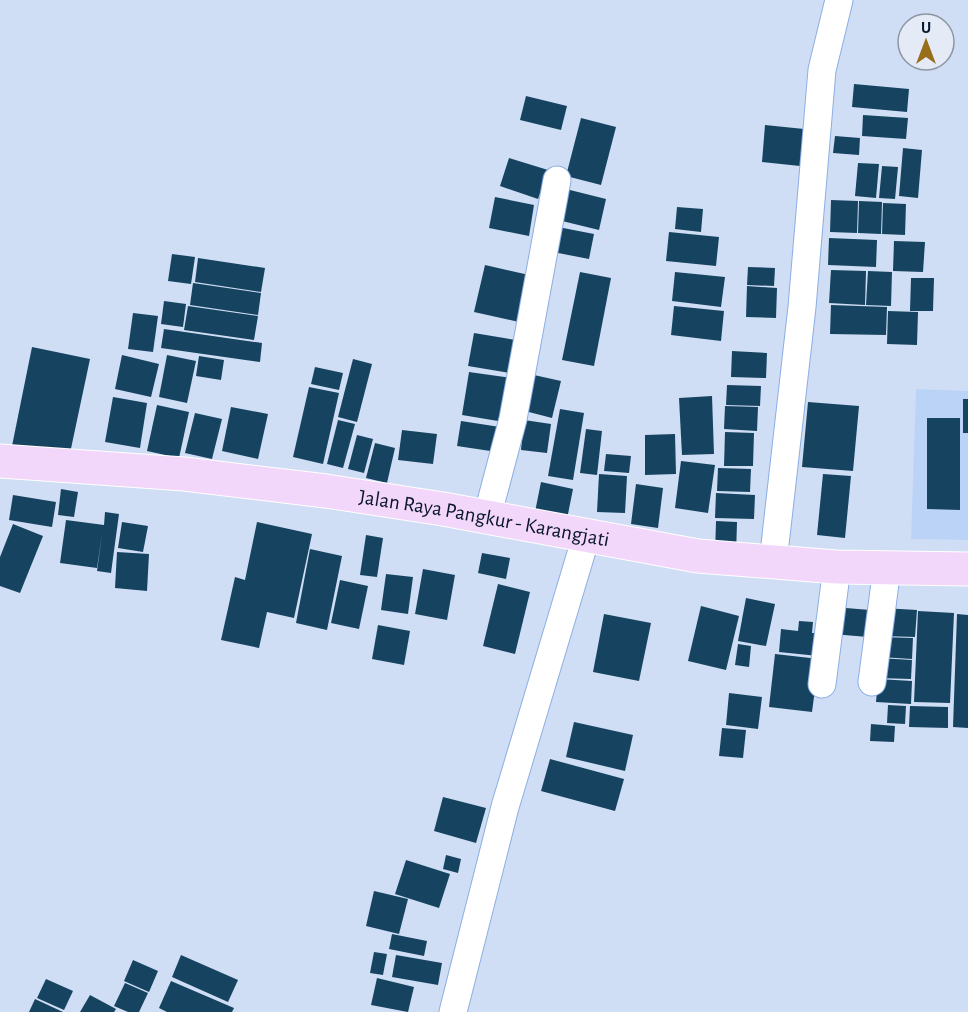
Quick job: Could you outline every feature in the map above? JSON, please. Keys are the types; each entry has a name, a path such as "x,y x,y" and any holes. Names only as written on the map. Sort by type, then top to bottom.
{"main road":[{"name":"Jalan Raya Pangkur - Karangjati","path":"0,461 196,476 326,491 487,517 698,556 837,567 968,569"}],"street":[{"path":"773,562 802,307 822,70 839,0"},
{"path":"487,517 513,419 557,180"},
{"path":"453,1012 505,807 586,537"},
{"path":"822,684 837,567"},
{"path":"872,682 887,568"}],"shaded area":[{"path":"916,389 968,391 968,540 911,539"}],"building":[{"path":"854,84 909,89 907,112 852,107"},
{"path":"526,96 567,106 561,130 520,120"},
{"path":"863,115 908,118 906,139 862,136"},
{"path":"581,118 616,127 601,185 566,176"},
{"path":"765,125 804,129 800,166 762,162"},
{"path":"835,136 860,138 859,155 833,153"},
{"path":"903,148 922,150 918,198 899,196"},
{"path":"509,158 548,170 538,199 500,186"},
{"path":"858,163 879,164 876,198 855,196"},
{"path":"882,166 898,167 895,199 879,198"},
{"path":"566,189 606,199 599,230 558,220"},
{"path":"495,197 534,205 529,236 489,228"},
{"path":"831,200 858,201 857,233 830,232"},
{"path":"859,201 882,202 881,234 858,233"},
{"path":"883,203 906,204 905,235 882,234"},
{"path":"677,207 703,209 701,232 675,229"},
{"path":"558,227 594,234 589,259 553,252"},
{"path":"669,232 719,237 716,266 666,261"},
{"path":"829,238 877,240 876,267 828,265"},
{"path":"894,241 925,242 923,272 893,271"},
{"path":"172,254 195,257 191,284 168,281"},
{"path":"198,258 265,268 261,292 195,282"},
{"path":"485,265 529,275 519,322 474,312"},
{"path":"748,267 775,268 774,286 747,285"},
{"path":"831,270 866,271 865,305 829,303"},
{"path":"868,271 892,272 891,306 866,305"},
{"path":"580,272 611,278 594,366 562,360"},
{"path":"675,272 725,277 721,307 672,301"},
{"path":"911,278 934,278 933,311 910,311"},
{"path":"193,283 261,293 258,315 190,305"},
{"path":"747,286 777,288 776,318 746,317"},
{"path":"164,301 186,304 183,327 161,324"},
{"path":"831,305 887,307 886,335 830,334"},
{"path":"188,306 258,316 254,340 184,330"},
{"path":"674,306 724,311 721,341 671,335"},
{"path":"888,311 918,312 917,345 887,344"},
{"path":"133,313 158,316 153,352 128,349"},
{"path":"164,329 262,343 260,362 161,348"},
{"path":"474,333 516,340 510,373 468,366"},
{"path":"32,347 90,359 69,458 12,446"},
{"path":"732,351 767,353 766,378 731,377"},
{"path":"122,355 159,364 151,397 115,389"},
{"path":"167,355 196,361 187,403 159,397"},
{"path":"199,356 224,360 221,380 196,376"},
{"path":"353,359 372,364 357,422 338,417"},
{"path":"315,367 343,373 339,390 311,384"},
{"path":"469,372 511,378 504,422 462,415"},
{"path":"534,375 561,381 552,418 525,411"},
{"path":"727,385 761,386 760,406 726,405"},
{"path":"309,387 339,393 323,464 293,457"},
{"path":"712,396 714,454 682,455 679,398"},
{"path":"113,397 147,403 140,448 105,442"},
{"path":"963,399 968,399 968,433 963,433"},
{"path":"808,402 859,406 853,471 802,467"},
{"path":"157,405 189,412 179,458 147,451"},
{"path":"725,406 758,407 757,431 724,429"},
{"path":"231,407 268,414 258,459 222,451"},
{"path":"560,409 584,413 573,480 548,476"},
{"path":"195,413 222,419 212,459 185,453"},
{"path":"927,418 960,418 960,510 927,509"},
{"path":"338,420 355,424 343,468 327,464"},
{"path":"524,420 551,424 547,453 521,450"},
{"path":"461,421 500,427 497,452 457,446"},
{"path":"586,429 602,431 597,475 580,473"},
{"path":"402,430 437,434 433,464 398,460"},
{"path":"725,432 754,433 753,466 724,466"},
{"path":"675,434 676,474 645,475 645,435"},
{"path":"357,435 373,439 364,473 348,469"},
{"path":"375,443 395,448 387,483 366,478"},
{"path":"606,454 631,456 629,473 604,471"},
{"path":"681,461 715,465 708,513 675,508"},
{"path":"718,468 751,469 750,492 717,491"},
{"path":"599,474 627,476 625,513 597,512"},
{"path":"823,474 851,476 845,538 817,535"},
{"path":"541,482 573,489 566,524 534,517"},
{"path":"636,484 663,488 658,528 631,524"},
{"path":"61,489 78,492 74,517 58,515"},
{"path":"716,493 755,495 754,519 715,518"},
{"path":"13,495 56,502 52,527 9,520"},
{"path":"105,512 119,514 111,573 97,571 102,534 97,568 60,563 66,520 104,525"},
{"path":"716,521 737,522 736,555 715,554"},
{"path":"122,522 148,526 143,552 118,548"},
{"path":"257,522 312,534 294,618 267,612 259,648 221,640 235,577 245,580"},
{"path":"13,524 43,536 20,593 0,586 0,557"},
{"path":"366,535 383,538 377,577 360,575"},
{"path":"310,549 342,556 327,630 296,623"},
{"path":"117,552 149,554 147,591 115,588"},
{"path":"482,553 510,558 506,579 478,573"},
{"path":"423,569 455,575 447,620 415,614"},
{"path":"386,574 413,577 408,614 381,610"},
{"path":"340,580 368,586 359,629 331,623"},
{"path":"498,584 530,592 515,654 483,646"},
{"path":"746,598 775,604 766,646 738,641"},
{"path":"701,606 739,616 726,670 688,661"},
{"path":"834,607 870,610 868,637 832,634"},
{"path":"883,608 917,610 915,637 882,636"},
{"path":"918,611 954,613 950,703 914,702"},
{"path":"604,614 651,623 639,681 593,672"},
{"path":"957,614 968,615 968,728 953,727"},
{"path":"799,621 813,622 812,633 820,633 818,656 779,652 781,629 798,631"},
{"path":"378,625 410,631 404,665 372,659"},
{"path":"881,637 913,638 912,659 880,657"},
{"path":"738,644 751,646 749,667 735,665"},
{"path":"775,654 819,659 812,712 769,707"},
{"path":"879,658 912,660 911,679 878,678"},
{"path":"878,679 912,681 911,704 876,702"},
{"path":"729,693 762,697 758,729 726,725"},
{"path":"888,705 906,706 905,724 887,723"},
{"path":"910,706 948,707 948,728 909,727"},
{"path":"574,722 633,735 625,771 566,757"},
{"path":"871,724 895,726 894,742 870,741"},
{"path":"722,728 746,730 743,758 719,756"},
{"path":"550,759 624,779 615,811 541,791"},
{"path":"443,797 486,808 476,843 434,831"},
{"path":"446,855 461,859 458,873 443,869"},
{"path":"406,860 450,874 439,908 395,894"},
{"path":"374,891 408,899 399,934 366,926"},
{"path":"392,934 427,941 424,956 389,949"},
{"path":"374,952 387,954 383,975 370,973"},
{"path":"181,955 238,980 228,1002 172,977"},
{"path":"396,955 442,963 438,985 392,977"},
{"path":"133,960 158,971 149,992 124,981"},
{"path":"377,978 414,987 408,1012 371,1005"},
{"path":"46,979 73,991 64,1010 37,998"},
{"path":"171,981 234,1008 232,1012 167,1012 159,1008"},
{"path":"125,983 148,993 139,1012 128,1012 114,1006"},
{"path":"90,995 116,1009 114,1012 80,1012"},
{"path":"35,999 63,1012 29,1012"}]}
